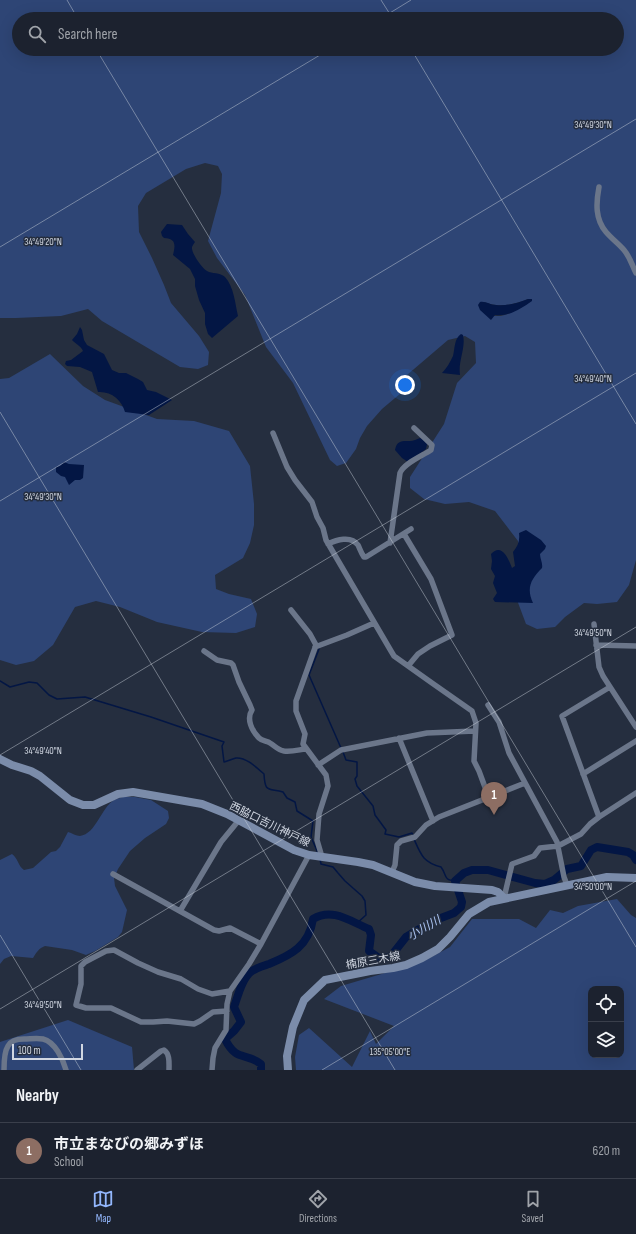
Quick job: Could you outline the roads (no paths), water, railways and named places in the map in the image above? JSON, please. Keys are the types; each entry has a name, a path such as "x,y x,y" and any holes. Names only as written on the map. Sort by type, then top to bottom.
{"main road":[{"name":"西脇口吉川神戸線","path":"0,759 40,776 70,800 82,806 94,805 118,794 133,792 202,804 227,814 294,850 316,856 366,863 415,882 435,886 492,890 498,892 504,898"},
{"path":"504,898 566,881 607,877 636,878"},
{"name":"楠原三木線","path":"288,1070 287,1056 293,1027 304,1000 325,980 393,968 406,965 422,958 438,948 450,937 469,914 489,902 504,898"}],"street":[{"path":"599,187 597,209 599,221 606,232 624,250 636,273"},
{"path":"390,543 400,473 406,465 431,450 432,447 432,445 414,428"},
{"path":"273,433 287,467 312,502 316,517 323,528 328,544 394,656 472,712 476,723 474,761 489,798"},
{"path":"328,544 339,539 353,541 358,545 364,557 366,557 411,529"},
{"path":"404,534 431,579 452,635 418,654 408,666"},
{"path":"212,1070 215,1048 226,1030 230,991 249,964 316,856 319,814 328,786 326,776 305,749 303,744 305,734 296,711 296,701 315,647 315,641 291,610"},
{"path":"315,647 374,623"},
{"path":"594,624 599,667 603,676 636,727"},
{"path":"596,645 636,646"},
{"path":"204,651 212,658 231,663 233,665 252,710 249,714 249,722 260,739 283,750 294,751 305,749"},
{"path":"599,817 562,716 610,687"},
{"path":"488,705 499,722 509,753 558,846 566,881"},
{"path":"318,765 341,750 427,733 475,731"},
{"path":"399,738 433,821"},
{"path":"584,774 636,741"},
{"path":"392,872 395,866 397,845 400,841 415,837 421,829 439,817 525,783"},
{"path":"504,898 512,864 534,856 540,848 558,846 580,834 599,817 636,793"},
{"path":"180,911 221,842 239,820"},
{"path":"112,874 214,930 219,931 230,928 261,944"},
{"path":"227,1011 213,1012 194,1024 167,1020 141,1022 111,1008 86,1008 76,1005 81,984 81,966 84,962 106,951 114,950 158,972 181,979 198,989 212,994 230,991"},
{"path":"4,1070 3,1054 9,1044 15,1040 42,1039 49,1041 54,1046 63,1061 66,1070"},
{"path":"137,1070 164,1050 169,1056 169,1070"}],"waterway":[{"path":"319,649 309,675 341,748"},
{"path":"0,681 10,687 29,682 37,683 49,695 57,699 85,697 151,717 224,742 222,746 224,762 240,758 251,763 264,774 265,784 268,789 283,792 287,798 295,802 297,811 313,821 311,837 318,853"},
{"path":"343,752 346,760 357,762 357,776 355,779 357,786 373,806 375,815 386,830 385,834 399,837 412,833 413,835"},
{"path":"414,839 423,857 430,863 441,867 447,878 455,881"},
{"name":"小川川","path":"261,1070 261,1064 256,1060 237,1054 233,1051 225,1039 241,1022 234,1007 243,983 249,974 258,968 285,957 298,948 308,936 313,919 320,916 335,915 369,929 371,935 369,951 379,958 385,958 391,956 406,937 433,921 454,913 461,907 462,902 455,881 464,873 472,870 488,870 535,883 545,884 554,880 567,869 581,866 591,850 597,847 628,852 633,855 636,860"},
{"path":"320,859 321,864 333,867 345,881 362,896 365,901 366,915 356,924"}],"place":[{"name":"市立まなびの郷みずほ","path":"494,815"}]}
